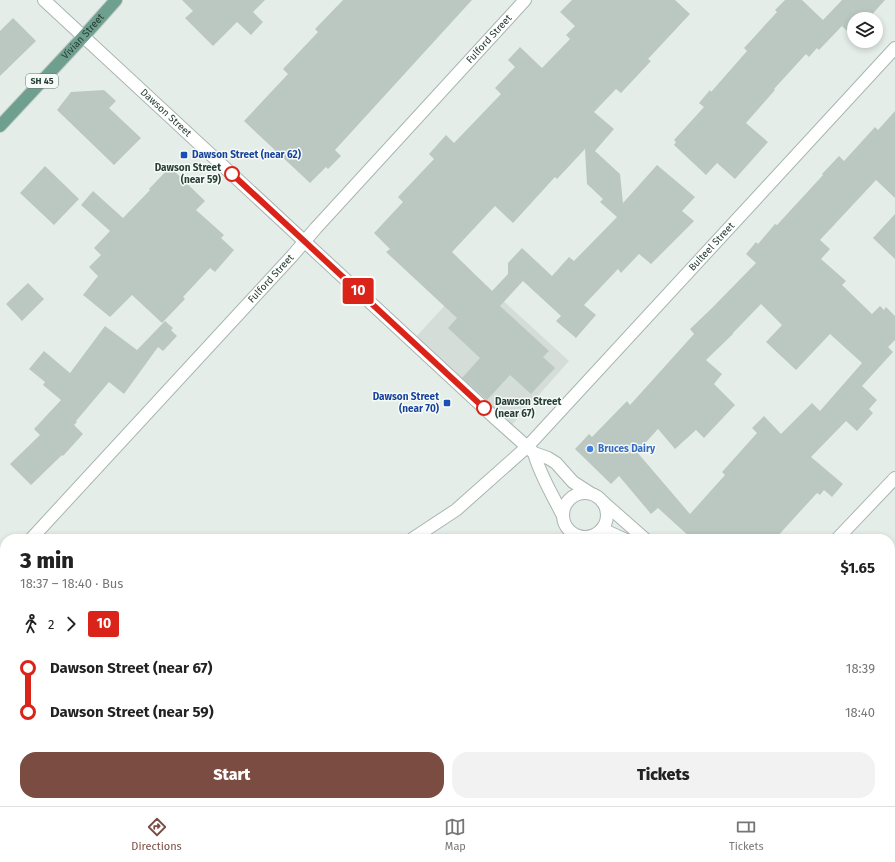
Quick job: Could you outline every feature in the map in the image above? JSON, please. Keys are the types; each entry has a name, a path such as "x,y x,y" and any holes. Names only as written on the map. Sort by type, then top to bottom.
{"main road":[{"name":"Vivian Street","path":"0,126 116,0"}],"street":[{"name":"Dawson Street","path":"44,0 490,413 531,449 556,463 573,482 590,493"},
{"name":"Fulford Street","path":"36,534 525,0"},
{"name":"Bulteel Street","path":"420,534 456,510 531,449 895,48"},
{"path":"531,449 542,476 562,514 566,528 572,534"},
{"path":"842,534 895,478"},
{"path":"562,514 571,497 577,494 590,493 597,496 639,534"},
{"path":"600,534 606,523 607,515 603,501"}],"shaded area":[{"path":"474,274 569,361 510,427 414,339"}],"building":[{"path":"182,0 265,0 253,12 263,22 251,35 237,22 213,46 185,18 193,11"},
{"path":"343,0 472,0 335,150 341,156 328,169 326,167 310,183 244,121 288,74 283,69 318,32 315,29"},
{"path":"572,0 675,0 690,14 648,59 651,61 621,93 616,89 594,112 614,129 595,151 620,174 623,203 657,165 695,197 682,211 694,221 651,264 639,254 621,273 618,269 584,305 596,315 576,338 556,321 561,316 523,281 500,306 549,351 543,357 555,368 531,394 510,375 487,400 462,378 480,358 448,328 457,318 386,252 390,249 374,233 403,202 398,197 434,159 429,154 446,135 454,143 501,94 495,88 515,67 508,60 520,47 542,68 570,39 566,35 575,26 560,12","holes":["585,149 587,184 603,199 600,202 617,217 574,261 569,257 552,276 522,248 508,263 508,274 492,291 452,252 495,206 513,223 555,177 557,179"]},
{"path":"785,0 802,0 823,20 842,0 885,0 874,12 847,12 847,31 842,26 819,50 817,48 809,57 806,54 774,89 775,90 746,123 768,142 735,179 717,163 706,175 674,145 676,142 674,140 704,107 699,103 710,90 711,92 747,51 744,48 777,12 775,10"},
{"path":"13,18 36,41 0,76 0,31"},
{"path":"104,90 116,101 109,108 141,138 114,165 57,110 71,92"},
{"path":"895,111 895,198 876,180 820,240 830,249 821,259 846,281 842,285 872,314 880,306 884,310 886,307 895,316 895,340 888,347 893,352 862,386 877,400 869,409 873,413 857,431 846,421 811,457 843,484 832,497 824,490 820,495 817,493 780,534 687,534 658,508 651,514 619,476 611,484 575,449 589,434 592,437 627,401 630,405 694,334 690,329 756,263 746,254 756,242 758,244 775,224 777,225 839,156 844,161 875,127 878,130","holes":["761,304 782,325 766,342 796,370 830,334 862,363 820,411 812,403 781,434 764,416 752,428 757,433 722,472 725,475 690,514 637,452 658,429 675,449 696,430 704,438 735,405 714,384 722,374 706,360"]},
{"path":"45,166 79,199 54,225 20,193"},
{"path":"170,167 205,201 196,210 224,235 221,238 234,250 215,272 210,268 183,297 185,299 162,323 132,295 110,317 83,295 98,276 89,267 101,255 94,248 110,231 81,205 93,191 123,218"},
{"path":"895,214 895,259 873,238"},
{"path":"28,283 44,299 22,321 6,304"},
{"path":"165,321 173,328 171,330 177,336 163,351 158,347 124,394 109,382 74,425 83,434 63,456 62,455 31,485 10,464 40,435 34,429 61,400 43,385 45,382 29,369 44,351 70,373 105,326 137,350"}],"bus line":[{"name":"10","path":"232,174 484,408"}],"place":[{"name":"Dawson Street (near 62)","path":"184,155"},
{"name":"Dawson Street (near 59)","path":"232,174"},
{"name":"Dawson Street (near 70)","path":"447,403"},
{"name":"Dawson Street (near 67)","path":"484,408"},
{"name":"Bruces Dairy","path":"590,449"}]}
